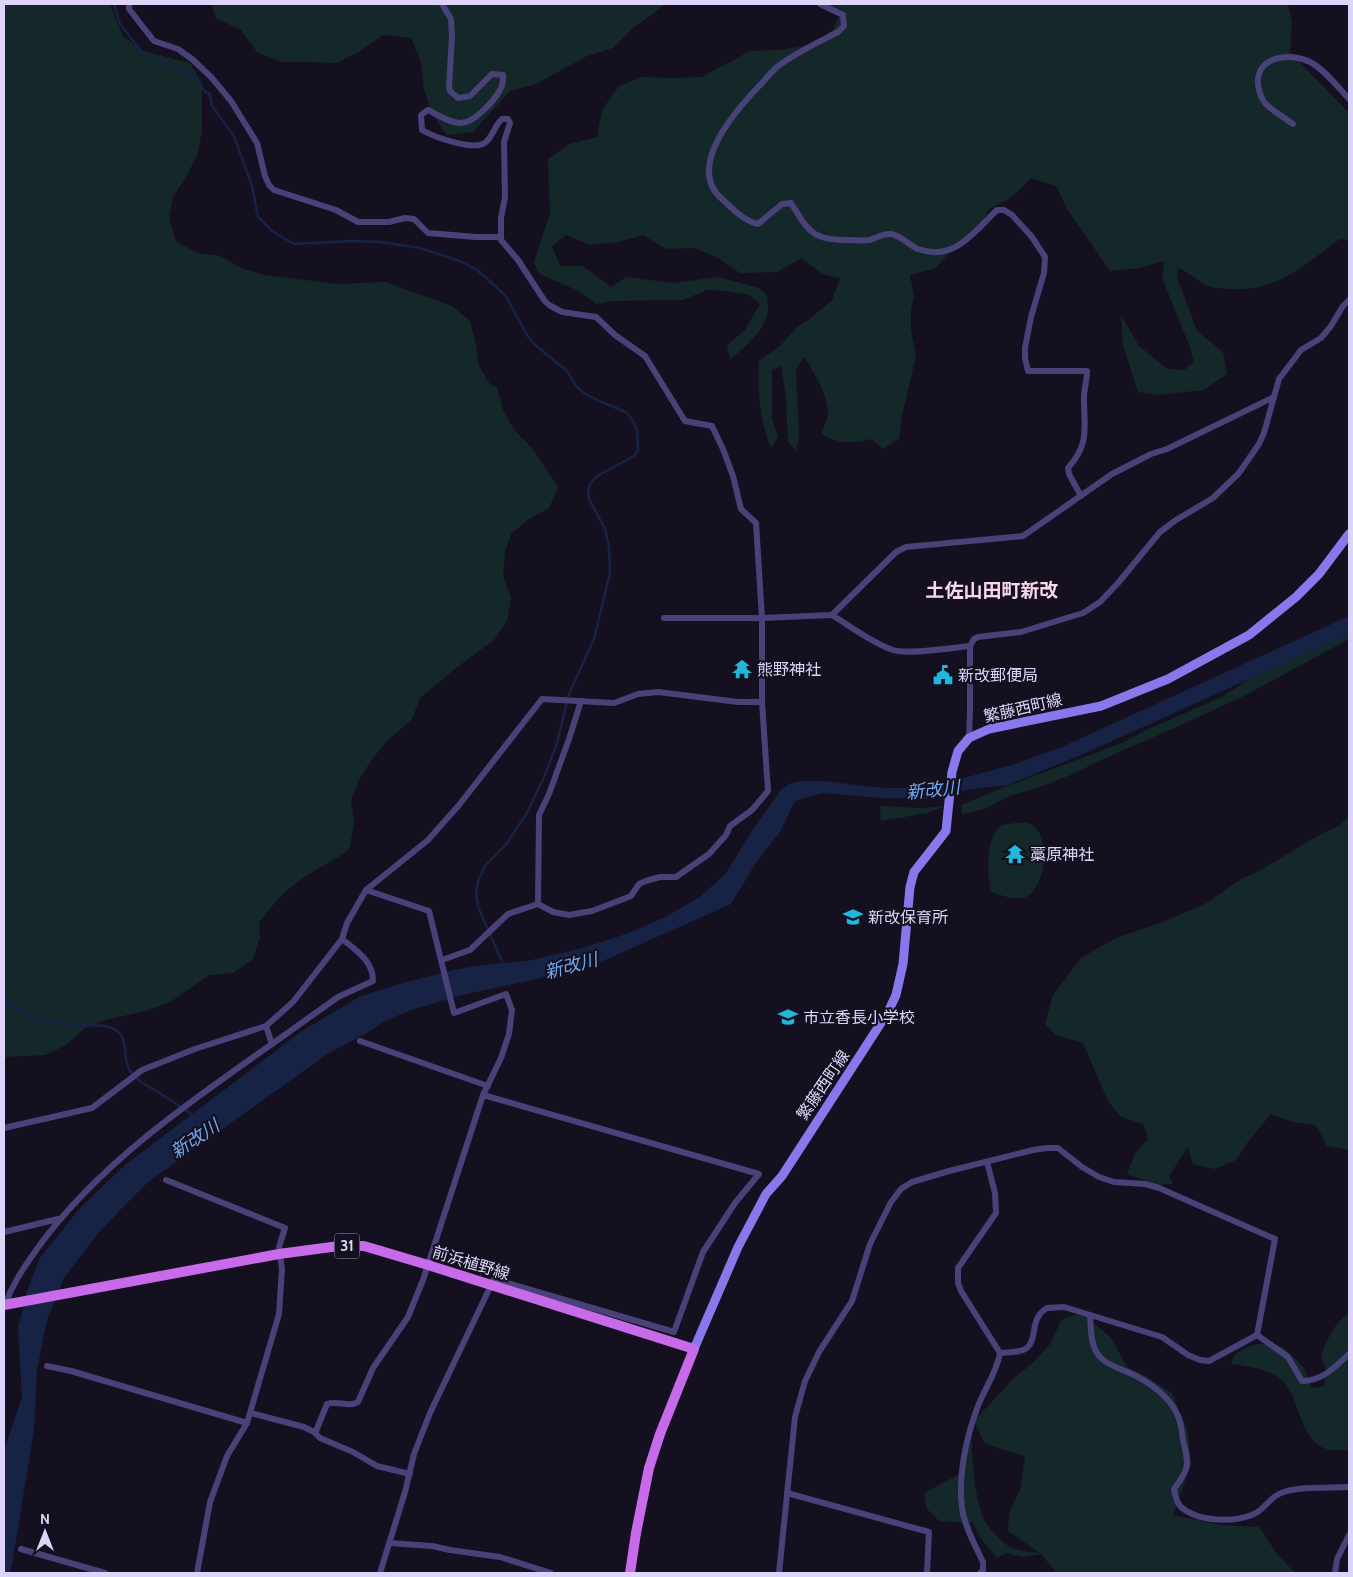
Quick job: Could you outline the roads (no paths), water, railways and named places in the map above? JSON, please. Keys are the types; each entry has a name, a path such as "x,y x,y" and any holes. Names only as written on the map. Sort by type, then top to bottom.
{"main road":[{"name":"繁藤西町線","path":"694,1349 738,1247 766,1194 782,1176 888,1012 896,995 903,964 910,887 914,872 946,831 952,772 958,751 969,738 989,729 1101,706 1168,680 1249,634 1296,597 1318,574 1349,534"},
{"name":"前浜植野線","path":"7,1304 279,1254 339,1246 364,1246 694,1349"},
{"path":"630,1573 649,1468 660,1434 694,1349"}],"street":[{"path":"129,4 129,9 154,41 178,49 192,59 212,78 231,101 256,143 265,176 274,190 336,210 358,222 389,222 405,218 414,219 428,233 501,237"},
{"path":"442,4 451,19 450,91 458,98 470,96 492,74 503,75 503,84 500,91 472,119 462,123 448,120 428,110 420,116 422,130 433,136 480,146 488,141 497,124 502,119 508,119 510,123 504,142 504,197 501,218 501,237 504,244 518,260 549,305 562,312 596,318 615,335 645,356 685,421 712,426 730,467 741,509 756,523 762,618 762,702 768,791 752,810 730,826 726,835 709,854 676,877 660,877 646,880 639,884 631,896 592,910 569,914 553,912 538,904 508,914 470,950 442,960"},
{"path":"820,4 843,15 844,26 838,32 780,64 733,115 725,126 709,163 709,180 712,187 718,195 750,223 758,224 782,204 791,203 809,230 817,237 834,240 866,240 886,234 894,234 911,246 924,251 941,253 956,248 997,210 1004,210 1012,215 1032,237 1045,257 1044,273 1031,317 1025,348 1028,371 1087,371 1084,396 1086,435 1083,446 1068,468 1069,474 1081,496"},
{"path":"1293,124 1264,102 1259,92 1258,81 1261,70 1274,58 1286,57 1311,62 1337,85 1349,99"},
{"path":"969,738 970,646 974,639 1021,632 1082,613 1100,602 1160,532 1213,498 1238,473 1259,444 1264,433 1279,379 1301,350 1321,338 1349,300"},
{"path":"832,614 896,552 906,547 1023,536 1112,474 1274,397"},
{"path":"664,618 762,618 832,614 893,650 904,652 970,646"},
{"path":"4,1128 92,1108 142,1070 195,1049 266,1026 293,1002 342,939 347,923 366,890 428,840 459,805 542,699 614,703 638,694 658,692 738,702 762,702"},
{"path":"538,904 538,815 552,785 582,701"},
{"path":"314,1432 327,1404 332,1402 354,1405 358,1402 373,1368 408,1317 428,1265 484,1095 509,1034 512,1010 506,994 454,1013 429,911 366,890"},
{"path":"7,1304 12,1285 58,1220 99,1178 149,1134 214,1085 338,997 373,981 373,973 364,956 342,939"},
{"path":"266,1026 272,1044"},
{"path":"360,1041 488,1086"},
{"path":"380,1573 410,1474 414,1454 430,1413 494,1279 674,1332 703,1252 735,1203 759,1174 484,1095"},
{"path":"779,1573 794,1417 805,1381 819,1352 852,1301 870,1244 891,1202 901,1189 912,1182 1033,1150 1058,1148 1082,1167 1100,1177 1114,1182 1145,1184 1159,1188 1275,1239 1257,1335"},
{"path":"980,1573 983,1570 983,1562 962,1509 962,1472 970,1431 978,1406 999,1362 1000,1353 961,1291 958,1283 958,1268 996,1213 995,1193 987,1162"},
{"path":"166,1180 285,1228 279,1247 282,1269 279,1314 251,1414 228,1456 216,1483 210,1502 197,1573"},
{"path":"4,1232 58,1220"},
{"path":"1000,1353 1018,1352 1028,1348 1037,1318 1047,1308 1064,1307 1162,1337 1188,1355 1200,1360 1209,1361 1257,1335"},
{"path":"1090,1315 1092,1345 1100,1357 1154,1387 1171,1404 1178,1415 1187,1456 1186,1472 1174,1489 1176,1500 1180,1506 1191,1513 1218,1520 1238,1520 1256,1513 1280,1493 1349,1487"},
{"path":"1257,1335 1288,1357 1302,1381 1311,1381 1332,1370 1349,1354"},
{"path":"47,1366 71,1371 247,1423"},
{"path":"251,1414 304,1427 314,1432 320,1438 353,1452 377,1466 410,1474"},
{"path":"788,1493 928,1532 927,1573"},
{"path":"1335,1573 1337,1559 1349,1535"},
{"path":"389,1543 432,1546 500,1557 551,1573"},
{"path":"21,1549 106,1573"}],"water":[{"name":"新改川","path":"1349,616 1349,634 1088,752 1008,785 965,790 926,799 882,798 822,793 795,801 780,832 757,861 731,904 587,968 458,996 411,1010 385,1021 329,1053 148,1182 96,1236 64,1278 47,1320 37,1369 34,1430 12,1564 10,1573 4,1573 4,1450 22,1397 18,1328 27,1291 40,1258 80,1208 125,1165 302,1031 359,997 399,984 453,970 527,961 583,948 629,933 667,916 700,897 726,873 753,829 781,790 789,784 801,781 823,781 882,788 909,788 939,784 1015,764 1064,746"}],"waterway":[{"path":"114,4 120,24 145,56 182,69 195,77 205,92 210,94 212,106 234,136 252,186 258,217 272,231 294,244 351,241 379,242 420,248 460,261 477,270 505,295 534,344 567,371 576,386 584,393 626,412 632,419 637,431 638,450 634,456 597,476 590,484 588,491 589,499 605,529 609,547 610,573 594,639 569,694 557,743 545,775 527,813 507,843 485,866 478,881 476,894 478,907 504,966"},
{"path":"4,998 24,1013 44,1021 112,1028 122,1036 127,1065 133,1075 193,1115"}],"place":[{"name":"熊野神社","path":"742,669"},
{"name":"新改郵便局","path":"943,675"},
{"name":"藁原神社","path":"1015,854"},
{"name":"新改保育所","path":"853,917"},
{"name":"市立香長小学校","path":"788,1017"}],"district":[{"name":"土佐山田町新改","path":"992,590"}]}
